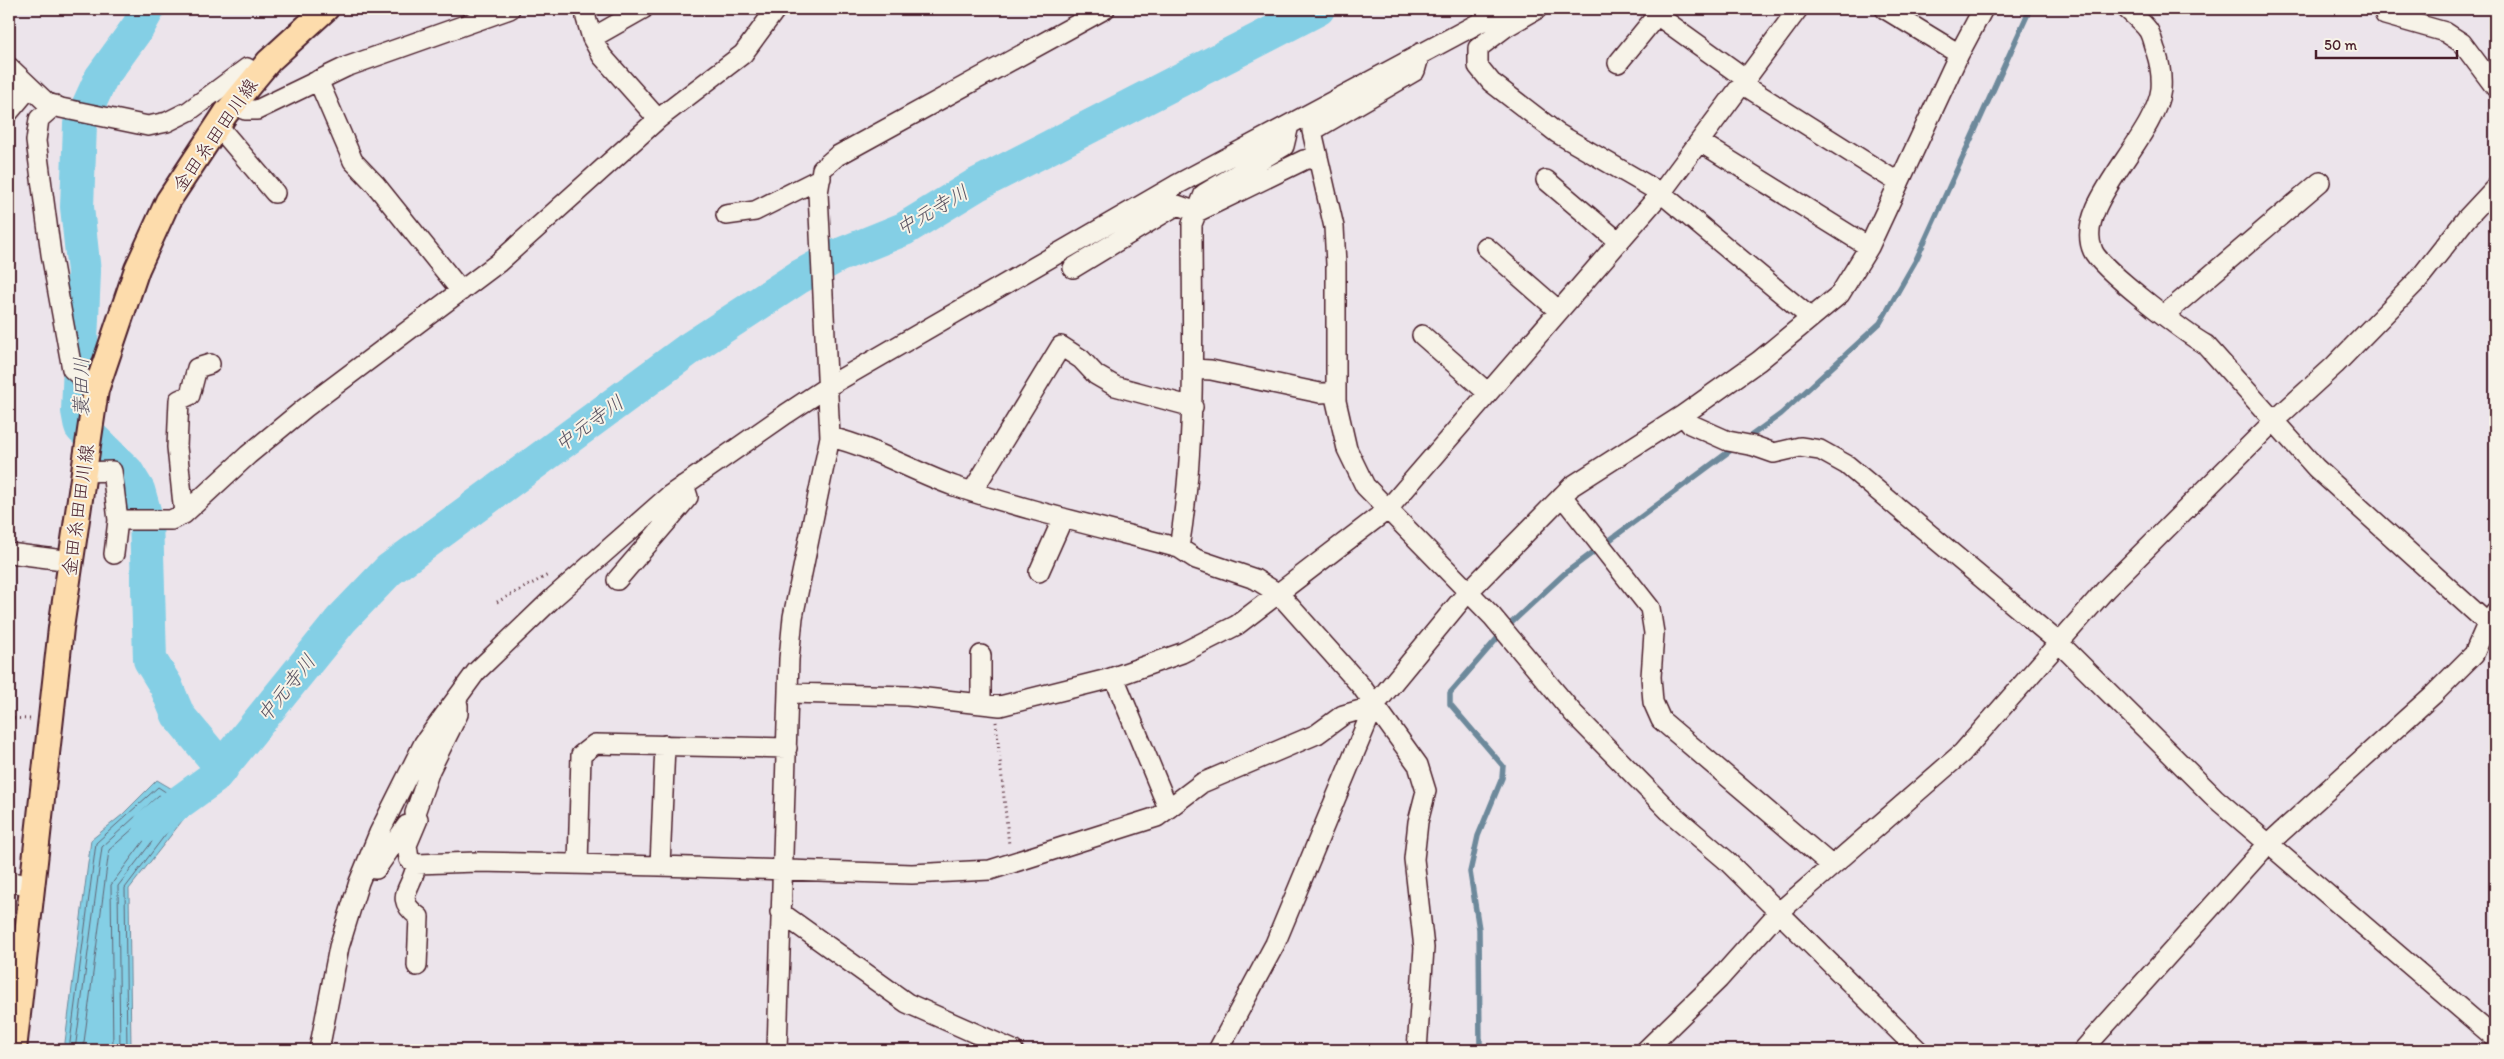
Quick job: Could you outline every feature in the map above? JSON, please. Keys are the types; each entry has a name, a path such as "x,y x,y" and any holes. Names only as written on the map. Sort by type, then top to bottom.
{"main road":[{"name":"金田糸田田川線","path":"14,1050 61,628 96,390 137,269 168,201 234,103 269,61 326,9"}],"street":[{"path":"234,103 245,110 257,110 346,67 510,9"},
{"path":"587,9 586,18 592,38 602,56 658,119"},
{"path":"592,38 643,9"},
{"path":"118,520 172,520 184,514 248,455 304,408 498,263 658,119 743,54 776,9"},
{"path":"776,1050 793,617 830,437 826,382 819,186 822,170 837,156 1105,9"},
{"path":"319,1050 339,947 364,868 379,833 424,743 476,672 530,619 662,502 826,382 1176,186 1420,53 1505,9"},
{"path":"1537,9 1506,27 1478,48 1478,66 1491,82 1557,133 1661,193 1811,318"},
{"path":"789,693 908,696 1000,706 1114,677 1182,653 1237,625 1387,510 1661,193 1798,9"},
{"path":"1885,9 1959,54"},
{"path":"1218,1050 1275,944 1374,706 1467,593 1572,486 1683,415 1759,360 1840,294 1869,247 1959,54 1983,9"},
{"path":"2082,1050 2267,845 2435,693 2474,654 2493,622 2316,468 2206,345 2187,334 2105,266 2093,252 2088,231 2095,208 2151,122 2161,90 2161,69 2149,31 2127,9"},
{"path":"1618,63 1657,15 1744,82 1899,183"},
{"path":"2385,16 2445,32 2456,39 2462,43 2495,87"},
{"path":"1420,53 1415,71 1312,131 1334,227 1336,264 1336,392 1347,449 1365,486 1467,593 1492,616 1573,713 1672,814 1726,860 1918,1050"},
{"path":"9,67 46,102 148,126 167,122 189,111 247,68 258,75"},
{"path":"318,80 353,161 375,184 461,291"},
{"path":"9,112 30,87"},
{"path":"55,105 39,119 36,141 51,254 72,369 96,390"},
{"path":"1179,548 1185,512 1193,407 1192,224 1204,194 1284,146 1289,125"},
{"path":"218,126 275,193"},
{"path":"1700,142 1869,247"},
{"path":"1073,268 1177,205 1197,212 1304,160 1318,157"},
{"path":"1546,180 1619,242"},
{"path":"2164,315 2320,182"},
{"path":"726,215 756,211 819,186"},
{"path":"1646,1050 1719,979 1778,913 1962,753 2058,642 2167,526 2274,420 2335,366 2418,280 2466,219 2495,188"},
{"path":"1486,247 1558,311"},
{"path":"1422,335 1488,393"},
{"path":"972,492 1061,346 1081,358 1096,375 1115,386 1193,407"},
{"path":"184,514 177,447 179,400 190,394 196,368 210,364"},
{"path":"1192,369 1211,370 1320,393 1336,392"},
{"path":"1683,415 1690,424 1728,441 1754,446 1774,453 1800,447 1820,450 1847,465 2058,642 2215,798 2267,845 2495,1038"},
{"path":"830,437 853,442 885,458 972,492 1179,548 1196,559 1255,579 1279,594 1361,686 1418,765 1426,791 1418,822 1414,859 1424,948 1417,1050"},
{"path":"84,472 112,471 118,520 114,554"},
{"path":"617,580 688,497 684,485"},
{"path":"1562,496 1650,608 1654,633 1651,677 1653,702 1661,720 1831,865"},
{"path":"1039,572 1063,518"},
{"path":"9,553 71,561"},
{"path":"981,654 987,704"},
{"path":"1114,677 1168,808"},
{"path":"364,868 376,869 415,813 430,770 458,714 458,696"},
{"path":"415,813 418,819 407,845 409,859 416,864 578,864 783,868 912,874 990,870 1156,817 1202,783 1317,734 1343,715 1374,706"},
{"path":"578,864 581,755 595,744 787,748"},
{"path":"660,866 665,746"},
{"path":"416,864 415,874 404,894 404,900 419,917 417,966"},
{"path":"9,882 32,886"},
{"path":"780,912 907,1003 1013,1050"}],"path":[{"path":"497,602 553,572"},
{"path":"987,704 1010,863"}],"water":[{"path":"157,780 196,803 129,889 131,1050 64,1050 91,840 122,815"}],"waterway":[{"name":"蓑田川","path":"148,9 138,27 101,78 80,124 77,207 84,272 78,411 81,427 127,472 138,490 146,518 150,660 166,686 178,715 222,768"},
{"name":"中元寺川","path":"150,825 213,778 341,620 389,570 689,349 799,277 837,256 904,229 976,185 1318,9"},
{"path":"1745,440 1781,414 1880,323 1916,260 2030,9"},
{"path":"1480,1050 1479,929 1470,872 1478,836 1502,778 1503,766 1450,704 1450,693 1507,627 1564,574 1735,447"}]}
